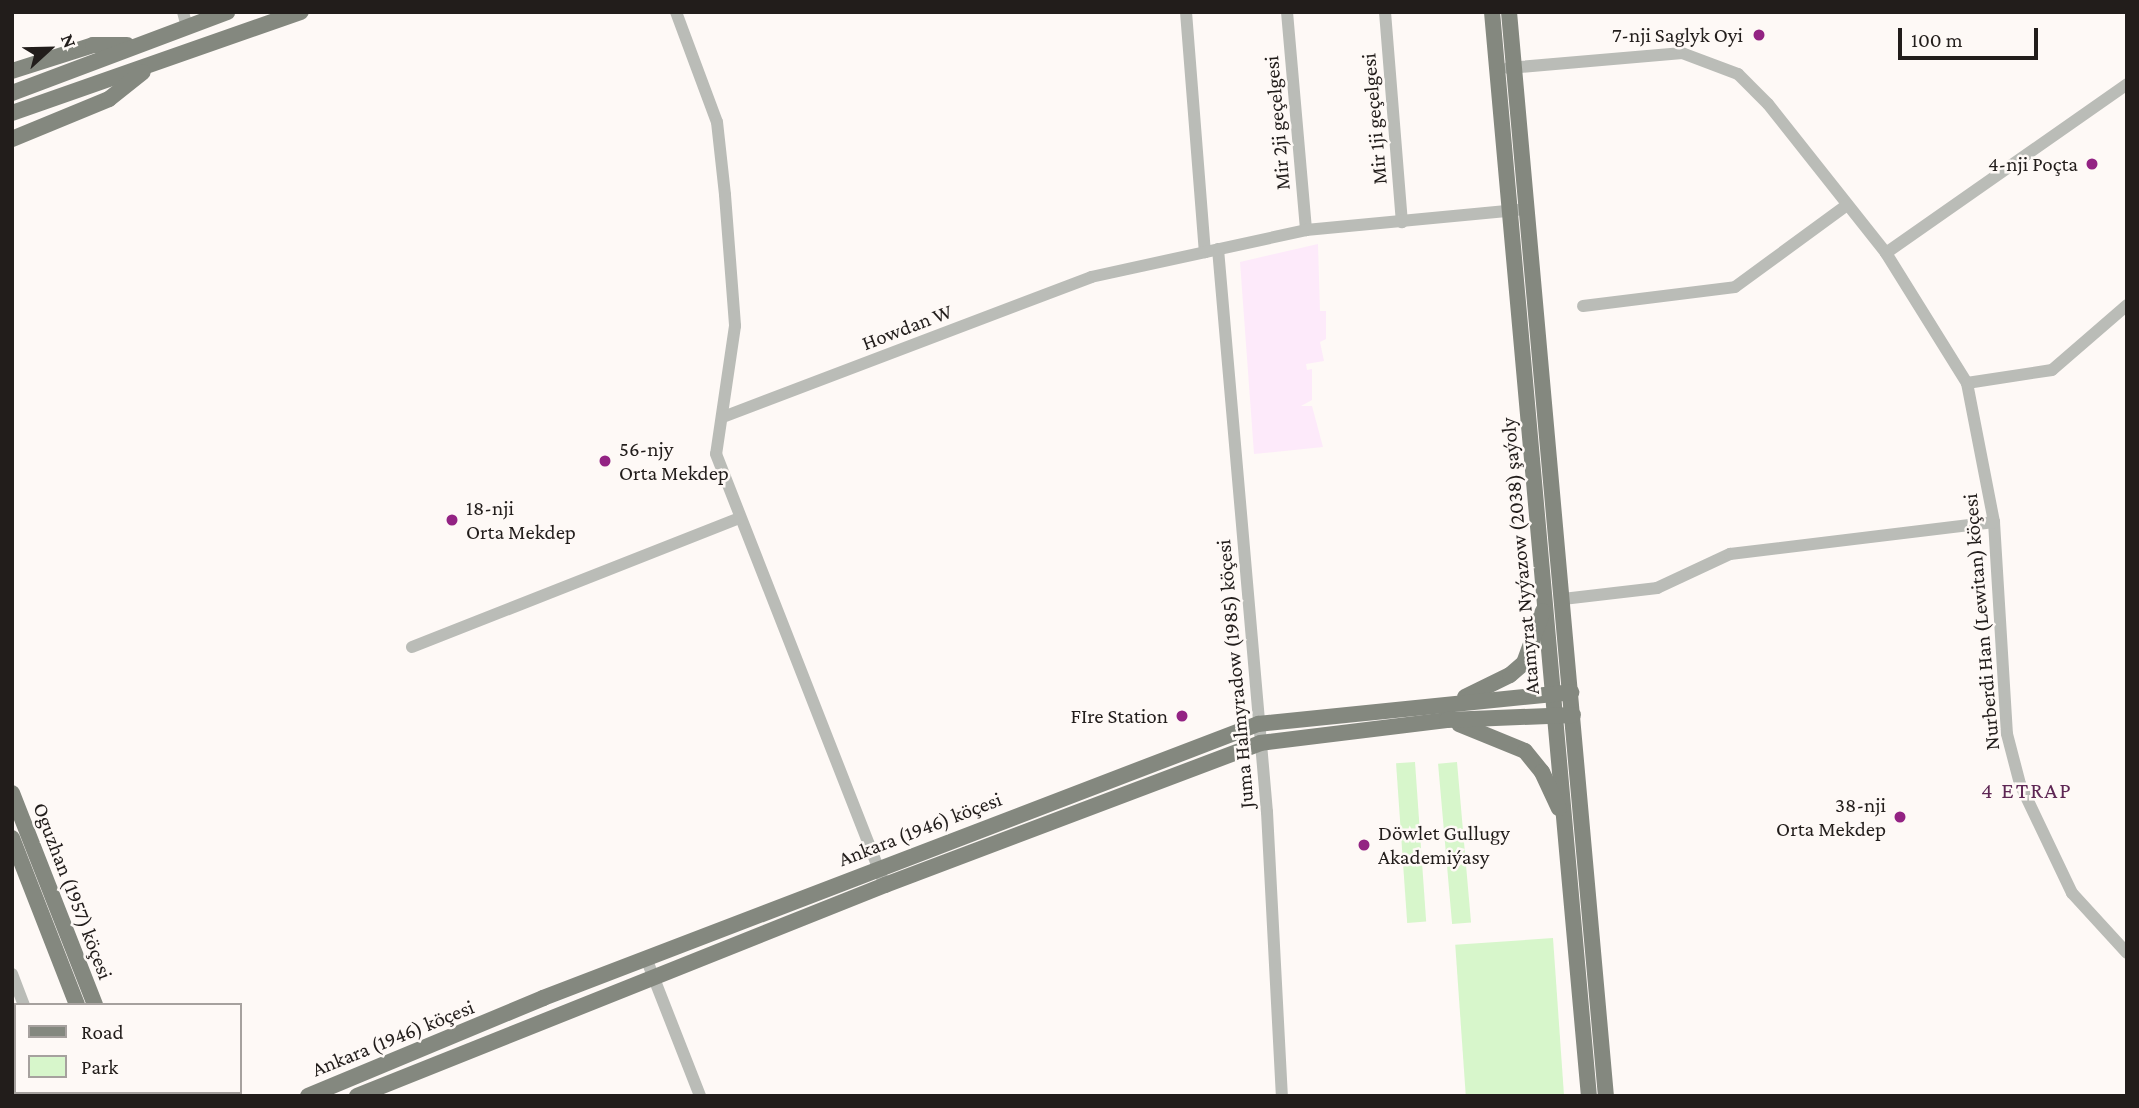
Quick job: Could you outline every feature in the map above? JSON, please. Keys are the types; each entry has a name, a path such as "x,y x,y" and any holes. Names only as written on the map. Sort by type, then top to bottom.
{"main road":[{"path":"12,93 136,45 185,19 227,12"},
{"path":"12,113 97,81 147,69 301,12"},
{"name":"Atamyrat Nyýazow (2038) şaýoly","path":"1492,12 1497,69 1520,210 1563,599 1606,1096"},
{"name":"Atamyrat Nyýazow (2038) şaýoly","path":"1509,12 1552,694 1589,1096"},
{"path":"12,71 93,45 136,45"},
{"path":"12,139 109,99 147,69"},
{"path":"1446,713 1489,688 1524,663 1546,601"},
{"name":"Ankara (1946) köçesi","path":"357,1096 885,885 1260,743 1571,692"},
{"path":"1446,713 1513,742 1525,751 1542,772 1563,817"},
{"name":"Ankara (1946) köçesi","path":"308,1096 646,958 1258,724 1446,713 1573,715"},
{"name":"Oguzhan (1957) köçesi","path":"12,793 94,1003"},
{"name":"Oguzhan (1957) köçesi","path":"12,838 76,1003"}],"street":[{"path":"676,12 717,122 721,158 734,326 716,454 885,885"},
{"name":"Juma Halmyradow (1985) köçesi","path":"1186,12 1260,743 1282,1096"},
{"name":"Mir 2ji geçelgesi","path":"1287,12 1306,230"},
{"name":"Mir 1ji geçelgesi","path":"1385,12 1402,222"},
{"name":"Nurberdi Han (Lewitan) köçesi","path":"1497,69 1648,52 1682,53 1716,64 1754,88 1886,253 1967,383 1994,522 2007,734 2020,784 2072,892 2127,953"},
{"path":"1886,253 2127,83"},
{"path":"1583,306 1735,287 1847,205"},
{"name":"Howdan W","path":"723,417 1091,277 1306,230 1520,210"},
{"path":"1967,383 2052,370 2127,305"},
{"path":"412,647 739,518"},
{"path":"1563,599 1657,588 1730,554 1994,522"},
{"path":"646,958 700,1096"},
{"path":"12,974 23,1003"}],"shaded area":[{"path":"1318,244 1320,311 1326,311 1326,339 1320,342 1324,361 1306,364 1307,370 1312,369 1312,400 1301,406 1312,406 1323,447 1254,454 1240,262"}],"green space":[{"path":"1415,762 1426,922 1407,923 1396,763"},
{"path":"1457,762 1471,922 1452,924 1438,764"},
{"path":"1553,938 1564,1096 1466,1096 1455,945"}],"place":[{"name":"7-nji Saglyk Oyi","path":"1759,35"},
{"name":"4-nji Poçta","path":"2092,164"},
{"name":"56-njy Orta Mekdep","path":"605,461"},
{"name":"18-nji Orta Mekdep","path":"452,520"},
{"name":"FIre Station","path":"1182,716"},
{"name":"38-nji Orta Mekdep","path":"1900,817"},
{"name":"Döwlet Gullugy Akademiýasy","path":"1364,845"}],"district":[{"name":"4 ETRAP","path":"2027,790"}]}
